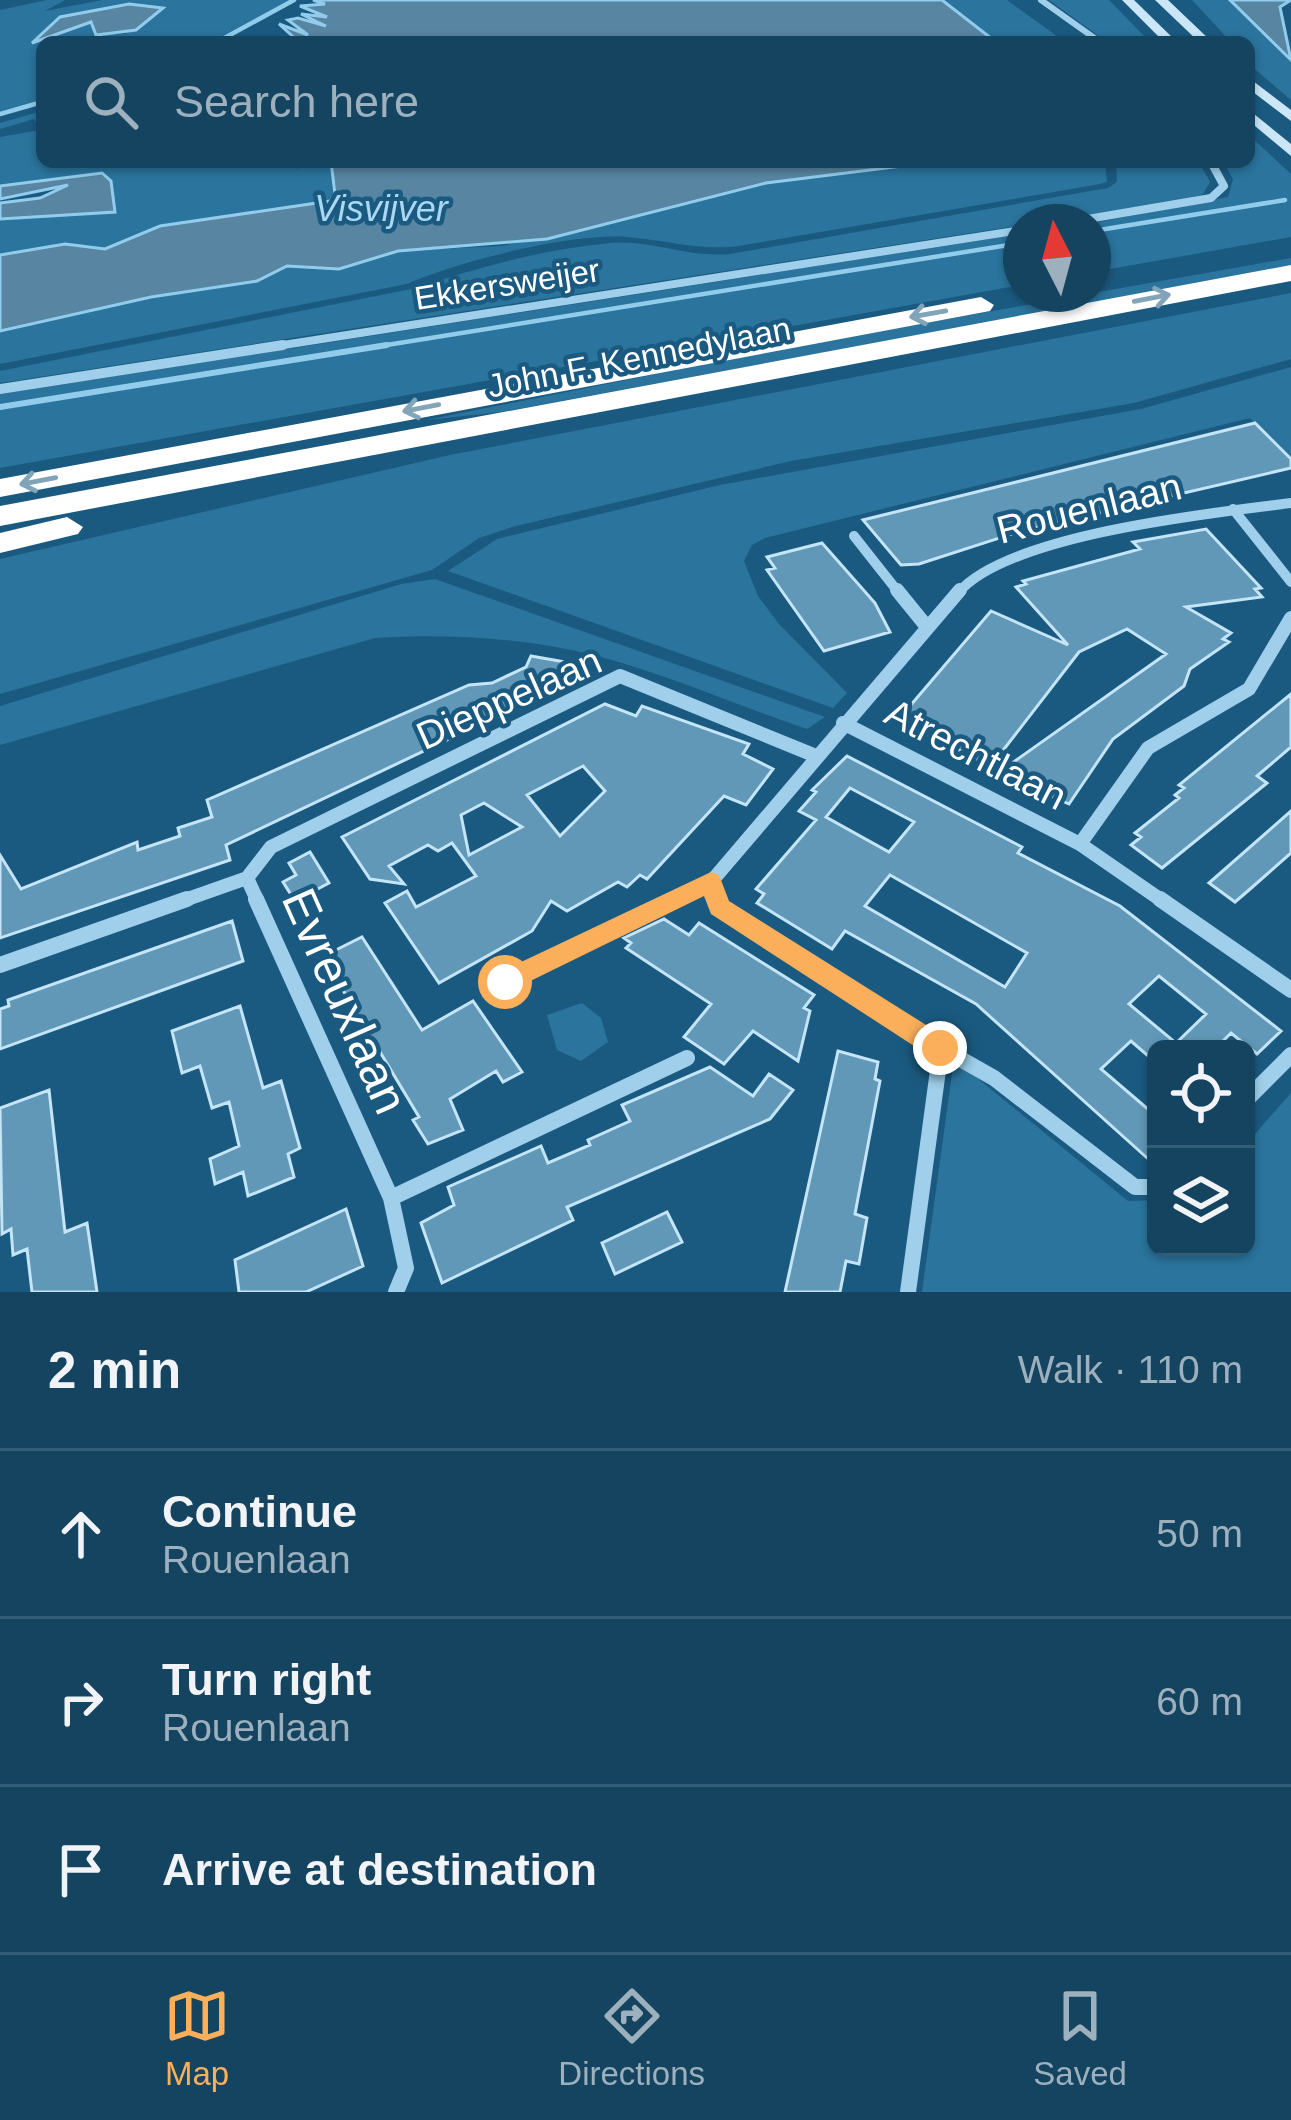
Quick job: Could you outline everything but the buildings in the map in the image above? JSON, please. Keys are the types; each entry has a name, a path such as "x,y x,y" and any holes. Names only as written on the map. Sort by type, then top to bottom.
{"highway":[{"path":"1111,282 1291,251"},
{"name":"John F. Kennedylaan","path":"0,516 1291,272"},
{"name":"John F. Kennedylaan","path":"0,488 1003,301"},
{"path":"0,543 707,381"}],"main road":[{"path":"1128,0 1166,36"},
{"path":"1161,0 1200,36"},
{"path":"1255,87 1291,118"},
{"path":"1255,119 1291,152"}],"street":[{"path":"1041,0 1092,36"},
{"path":"1111,215 1210,198 1224,187 1214,168"},
{"name":"Ekkersweijer","path":"0,389 1003,233"},
{"name":"Rouenlaan","path":"505,982 711,881 927,627 988,566 1149,522 1291,503"},
{"path":"1233,509 1291,582"},
{"path":"854,536 927,627"},
{"name":"Atrechtlaan","path":"1080,844 1148,748 1250,689 1291,618"},
{"name":"Dieppelaan","path":"247,878 271,847 620,676 816,756"},
{"name":"Atrechtlaan","path":"843,723 1080,844 1291,990"},
{"name":"Evreuxlaan","path":"0,964 247,878 391,1198 406,1268 396,1292"},
{"path":"711,881 719,907 994,1078 1135,1187 1147,1187"},
{"path":"908,1292 940,1048"},
{"path":"1255,1091 1291,1055"},
{"path":"391,1198 687,1058"}],"shaded area":[{"path":"47,0 65,0 45,11 102,0 294,0 228,36 50,36 91,22 96,35 125,34 163,8 129,4 60,17 32,42 36,41 36,104 0,114 0,10"},
{"path":"942,0 1007,0 1057,36 988,36"},
{"path":"1049,0 1109,0 1144,36 1099,36"},
{"path":"1192,0 1230,0 1291,60 1291,100 1255,69 1255,36 1225,36"},
{"path":"36,113 36,123 34,119 0,129 0,123"},
{"path":"36,131 36,168 332,168 335,194 327,201 160,226 105,249 65,244 0,255 0,219 115,212 111,181 86,174 0,186 0,137"},
{"path":"1255,141 1291,174 1291,237 1111,269 1111,220 1228,197 1233,179 1227,168 1255,168"},
{"path":"886,168 1106,168 1107,182 739,246 627,237 576,239 485,258 407,284 0,364 0,331 151,297 257,282 287,266 339,269 398,251 501,246 581,232 696,197"},
{"path":"1116,168 1202,168 1210,182 1203,194 1191,199 1111,211 1111,204 1016,204 1108,188 1117,182"},
{"path":"1003,206 1003,228 0,383 0,371 411,289 559,250 625,242 730,254"},
{"path":"1003,237 1003,288 0,468 0,394"},
{"path":"1291,258 1291,266 1111,299 1111,290"},
{"path":"1291,293 1291,359 1134,403 791,461 512,527 479,538 432,570 0,694 0,559 450,455"},
{"path":"1003,309 1042,312 501,412 426,420"},
{"path":"1291,367 1291,458 1250,418 752,545 744,561 758,596 847,693 833,708 448,571 497,539 720,485 1141,409"},
{"path":"435,579 825,717 807,729 650,672 570,650 486,638 402,637 375,638 0,745 0,706 401,584"},
{"path":"582,1003 601,1018 608,1042 581,1061 557,1050 547,1015"},
{"path":"954,1059 1128,1201 1147,1200 1147,1256 1255,1256 1255,1134 1291,1093 1291,1292 922,1292"}],"water":[{"path":"313,0 942,0 988,36 292,36 279,24 308,35 288,20 326,26 301,14 327,17 300,6 325,4"},
{"path":"1230,0 1291,0 1280,7 1291,60"},
{"path":"129,4 163,8 136,30 96,35 91,22 40,36 60,17"},
{"name":"Visvijver","path":"332,168 886,168 766,183 547,239 398,251 339,269 287,266 257,281 151,297 0,331 0,255 65,244 105,249 160,226 330,201 335,194"},
{"path":"102,173 111,181 115,212 0,219 0,203 40,198 68,185 0,199 0,186"}],"waterway":[{"path":"228,36 294,0"},
{"path":"0,114 36,104"},
{"path":"1111,228 1285,200"},
{"path":"368,348 1003,246"},
{"path":"0,407 387,345"}],"route":[{"path":"505,982 711,881 719,907 940,1048"}]}
